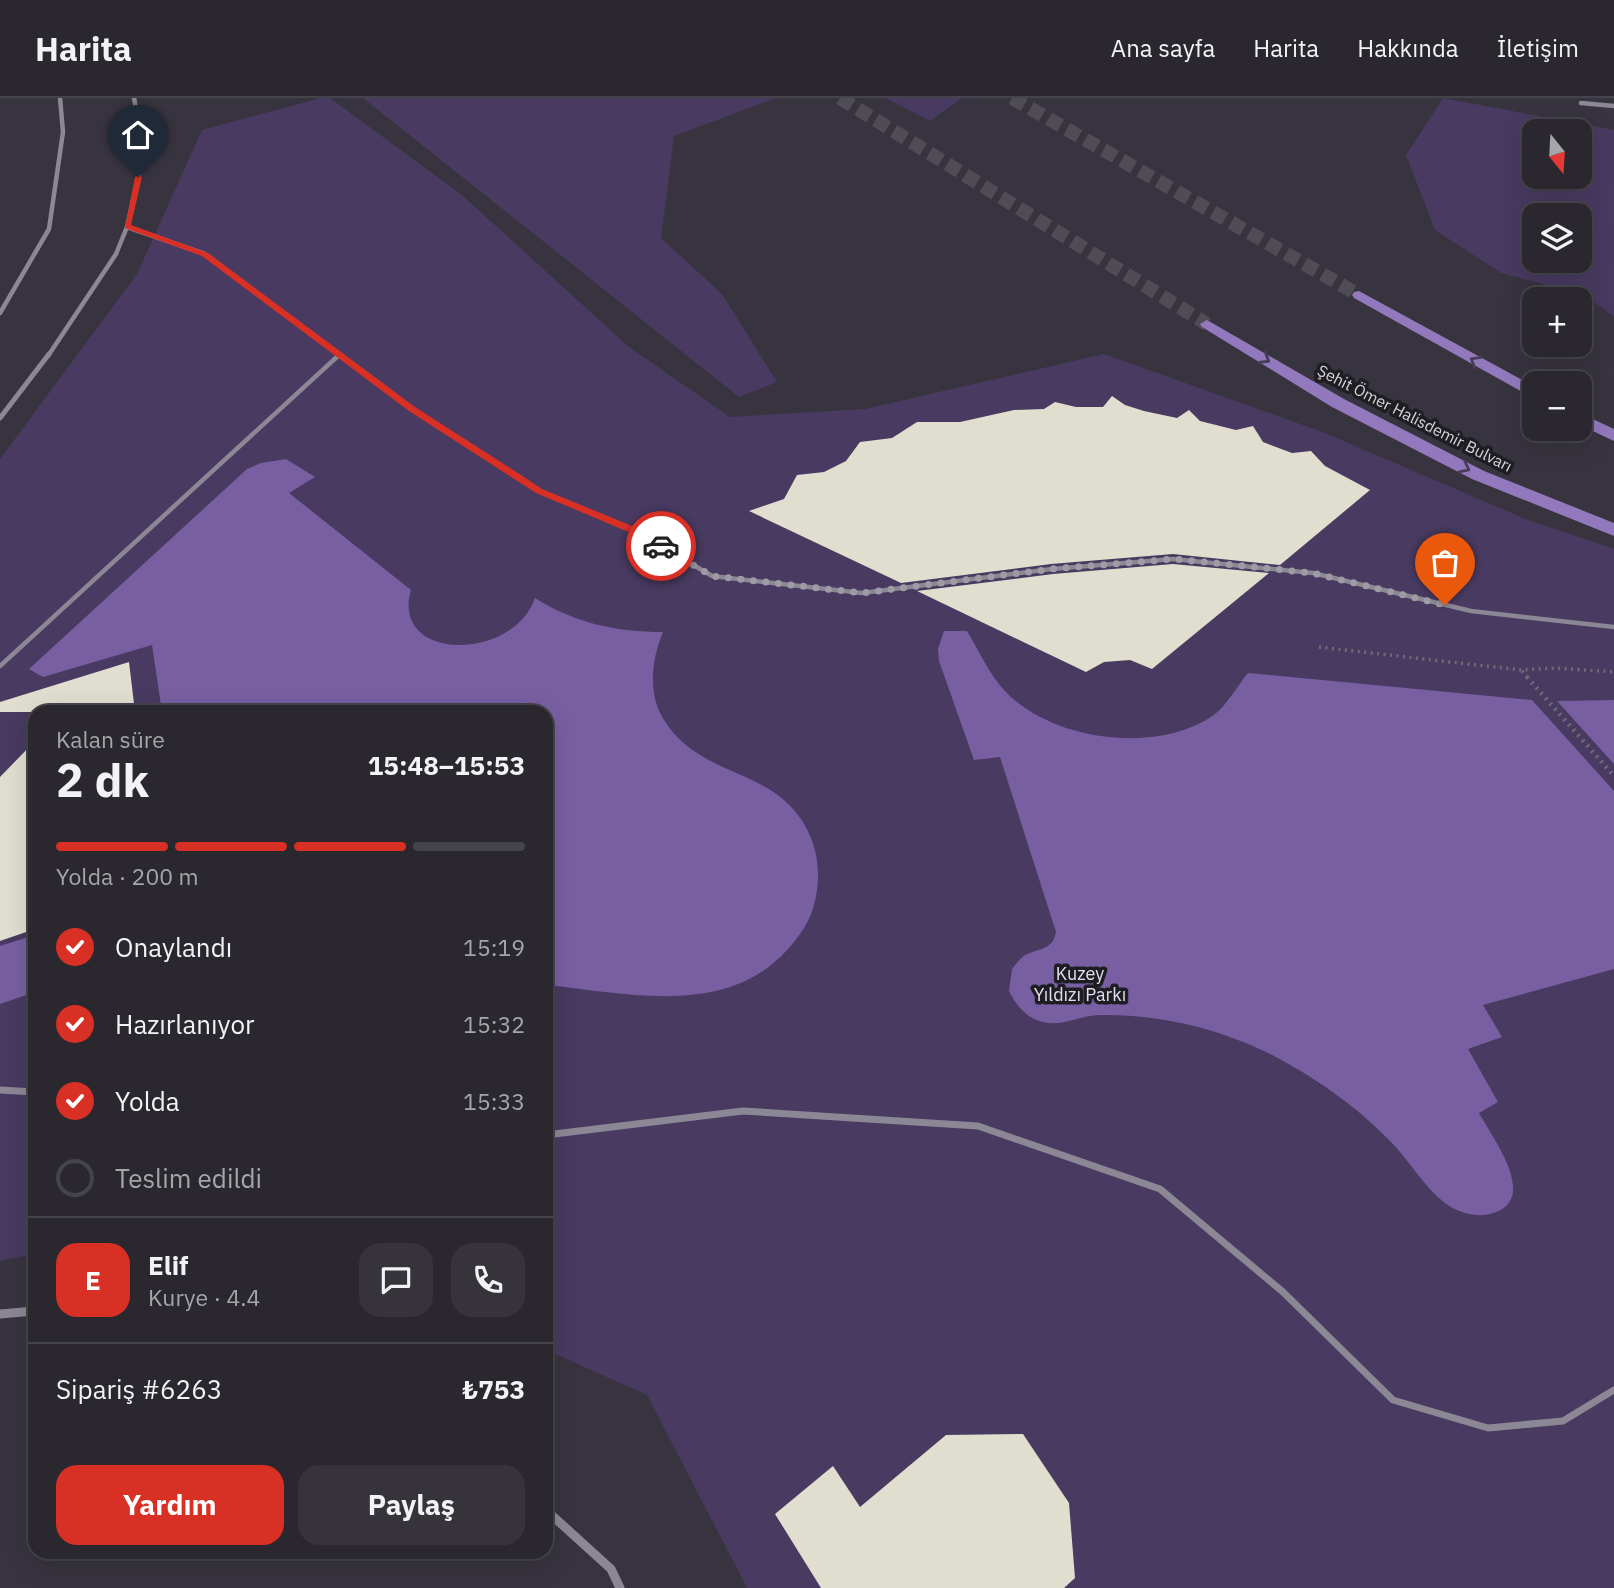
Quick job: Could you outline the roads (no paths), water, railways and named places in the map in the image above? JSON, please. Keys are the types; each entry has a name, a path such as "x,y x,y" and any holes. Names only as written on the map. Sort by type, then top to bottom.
{"highway":[{"path":"1359,295 1522,387"},
{"name":"Şehit Ömer Halisdemir Bulvarı","path":"1207,324 1338,403 1478,475 1614,530"},
{"path":"1592,424 1614,436"}],"street":[{"path":"0,313 49,229 63,132 60,98"},
{"path":"0,418 45,360 109,265 127,226 144,150 134,98"},
{"path":"1581,103 1614,106"},
{"path":"127,226 205,254 412,409 539,491 634,530"},
{"path":"0,1314 28,1312"},
{"path":"553,1516 611,1569 620,1588"}],"lane":[{"path":"0,666 339,355"},
{"path":"634,530 712,576 862,593 1052,569 1174,559 1313,573 1471,611 1614,627"},
{"path":"0,1090 10,1088 28,1091"},
{"path":"553,1134 743,1111 978,1126 1160,1189 1283,1292 1393,1400 1488,1428 1563,1421 1614,1391"}],"tunnel":[{"path":"840,98 1207,324"},
{"path":"1012,98 1359,295"}],"park label":[{"name":"Kuzey Yıldızı Parkı","path":"1080,983"}]}
